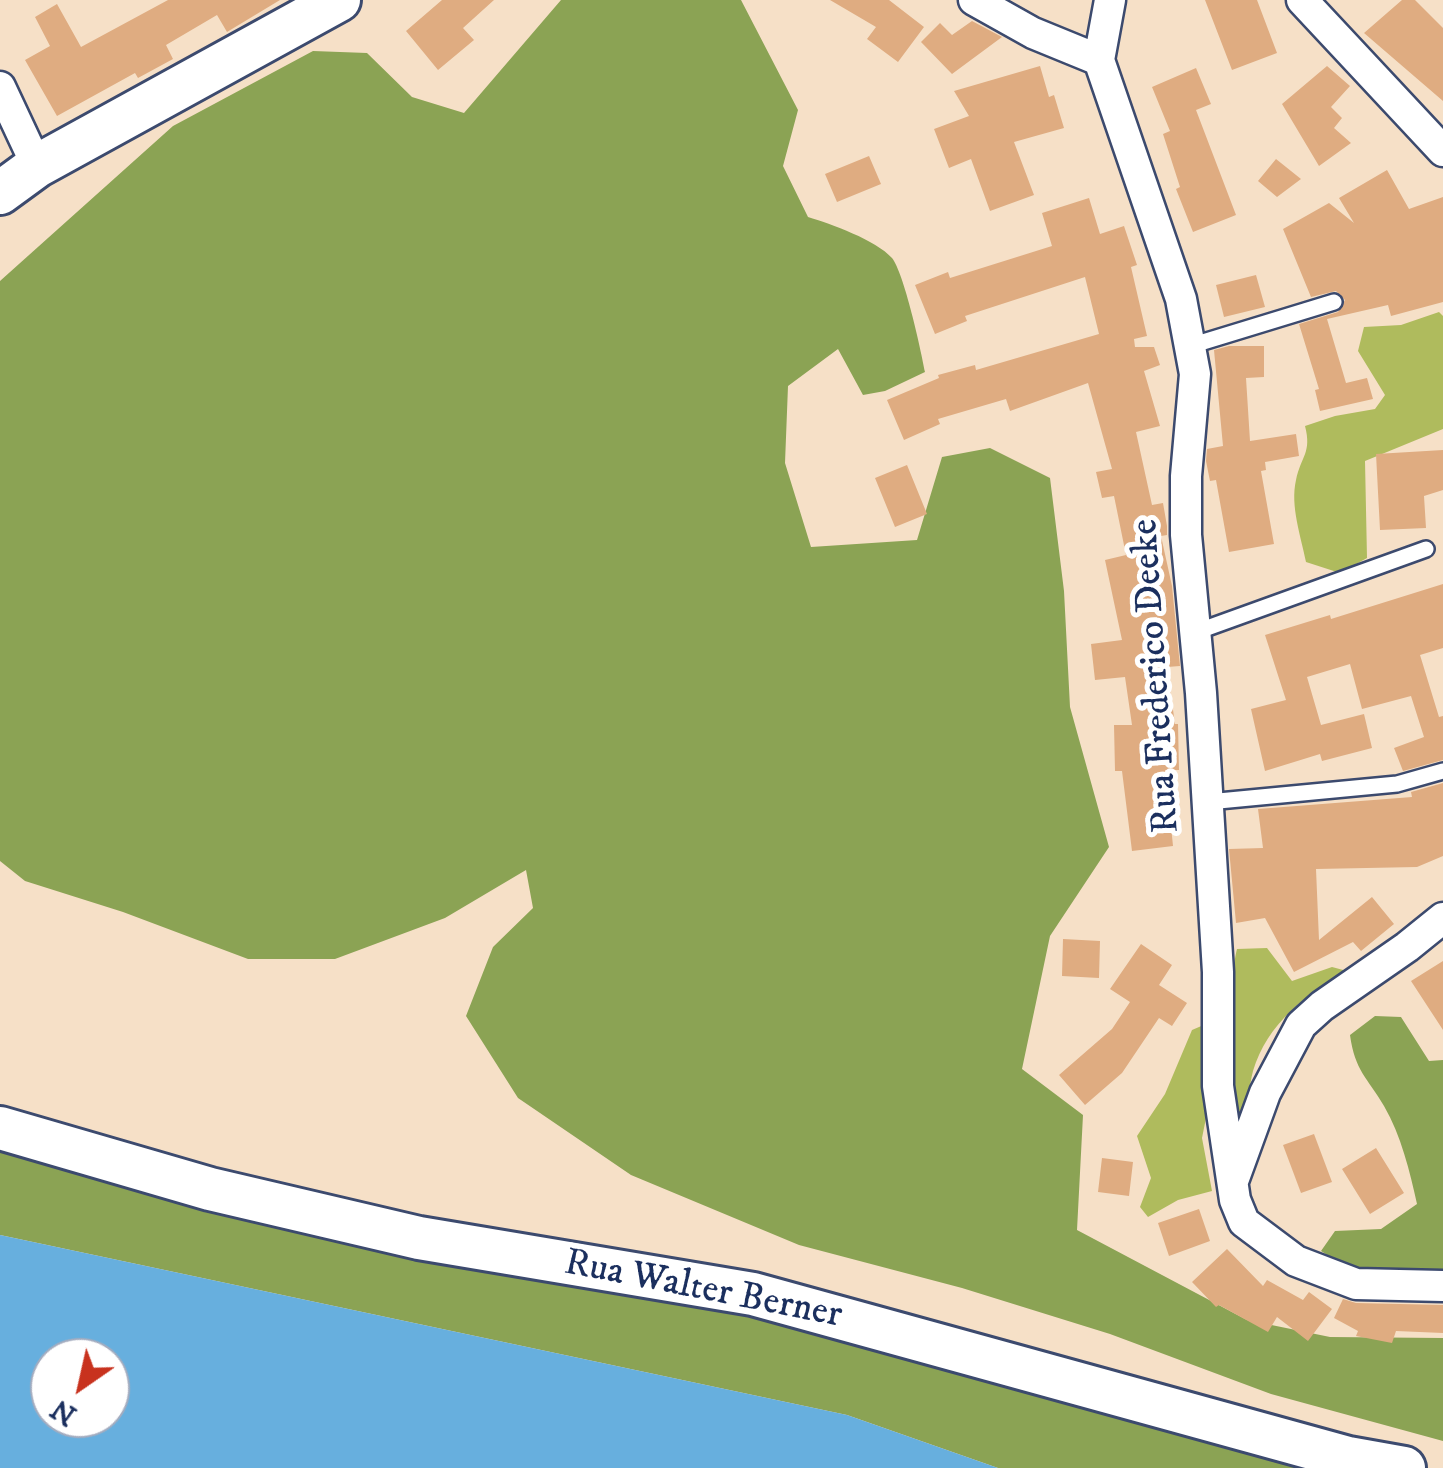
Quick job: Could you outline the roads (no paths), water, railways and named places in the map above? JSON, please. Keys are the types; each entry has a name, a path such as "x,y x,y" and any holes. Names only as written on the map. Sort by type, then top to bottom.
{"street":[{"path":"0,193 36,166 339,0"},
{"path":"974,0 1033,33 1099,60 1110,0"},
{"path":"1302,0 1443,151"},
{"name":"Rua Frederico Deeke","path":"1099,60 1181,299 1194,374 1186,535 1218,972 1218,1086 1232,1184 1244,1222 1296,1261 1356,1284 1443,1286"},
{"path":"0,87 36,166"},
{"path":"1232,1184 1264,1093 1300,1025 1443,918"},
{"name":"Rua Walter Berner","path":"0,1128 210,1189 419,1238 752,1294 1348,1458 1404,1468"}],"lane":[{"path":"1190,346 1334,302"},
{"path":"1196,632 1426,549"},
{"path":"1208,802 1398,784 1443,771"}],"water":[{"path":"0,1235 847,1415 998,1468 0,1468"}]}
